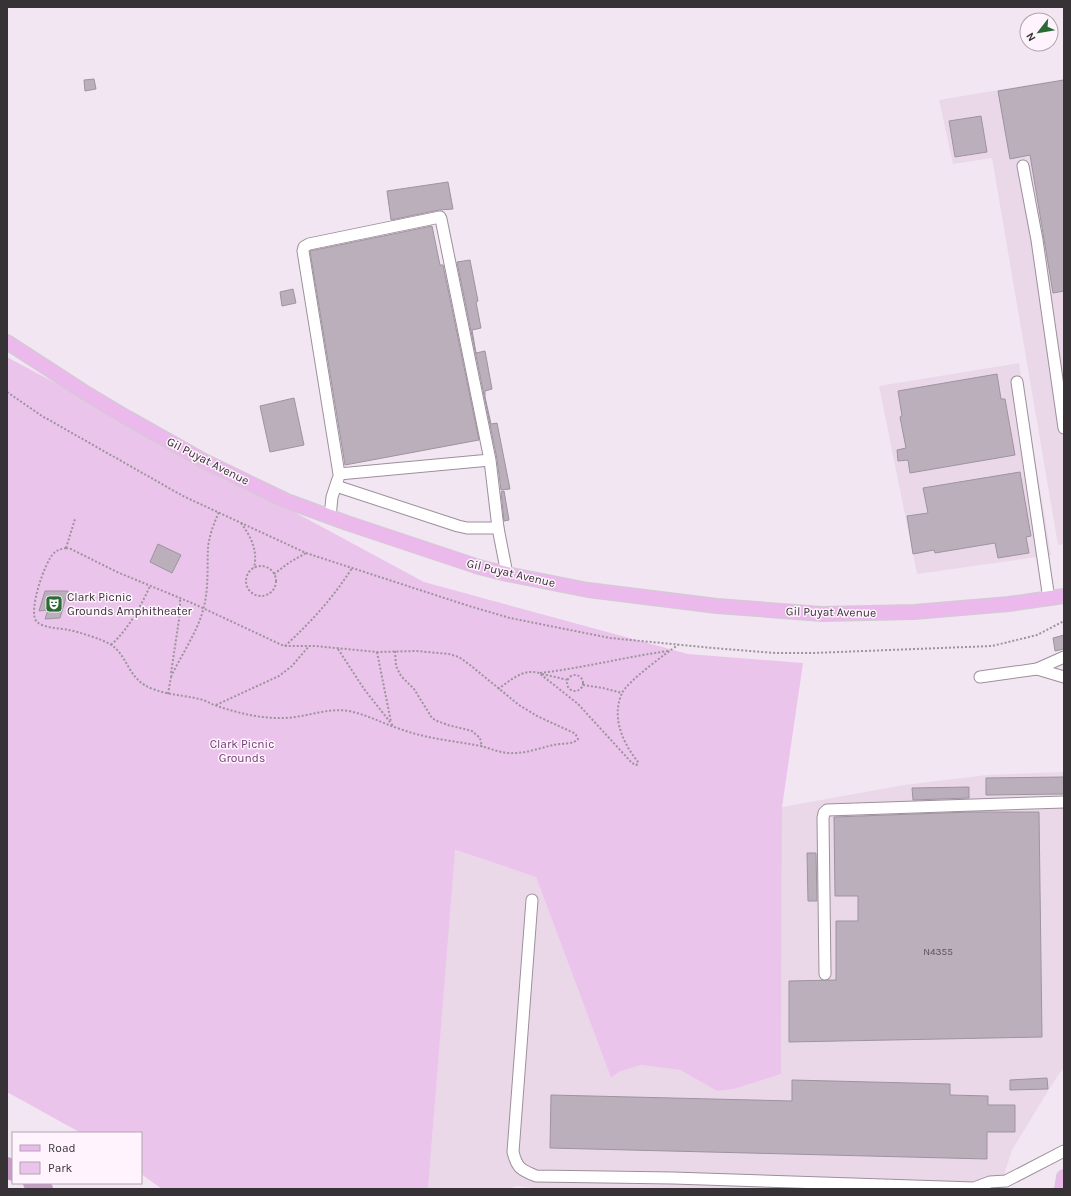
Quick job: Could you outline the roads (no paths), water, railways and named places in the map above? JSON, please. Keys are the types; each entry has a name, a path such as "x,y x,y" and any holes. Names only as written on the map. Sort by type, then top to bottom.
{"main road":[{"name":"Gil Puyat Avenue","path":"7,342 84,392 204,461 287,501 330,517 471,564 507,574 588,590 717,606 822,614 914,612 1009,604 1064,596"},
{"path":"1062,1189 1064,1177"}],"lane":[{"path":"1022,166 1037,240 1064,428"},
{"path":"330,517 332,497 339,474 303,252 304,247 309,244 440,218 442,221 490,460 498,528 507,574"},
{"path":"1017,382 1049,599"},
{"path":"339,474 490,460"},
{"path":"336,486 458,526 467,528 498,528"},
{"path":"980,677 1037,669 1064,657"},
{"path":"1037,669 1064,677"},
{"path":"826,974 823,818 824,813 827,810 1064,802"},
{"path":"532,900 513,1152 516,1163 523,1171 536,1176 673,1178 974,1189 990,1182 1006,1185 1064,1151"}],"waterway":[{"path":"7,1167 12,1170"},
{"path":"35,1184 43,1189"}],"place":[{"name":"Clark Picnic Grounds Amphitheater","path":"54,604"}],"park label":[{"name":"Clark Picnic Grounds","path":"242,751"}]}
